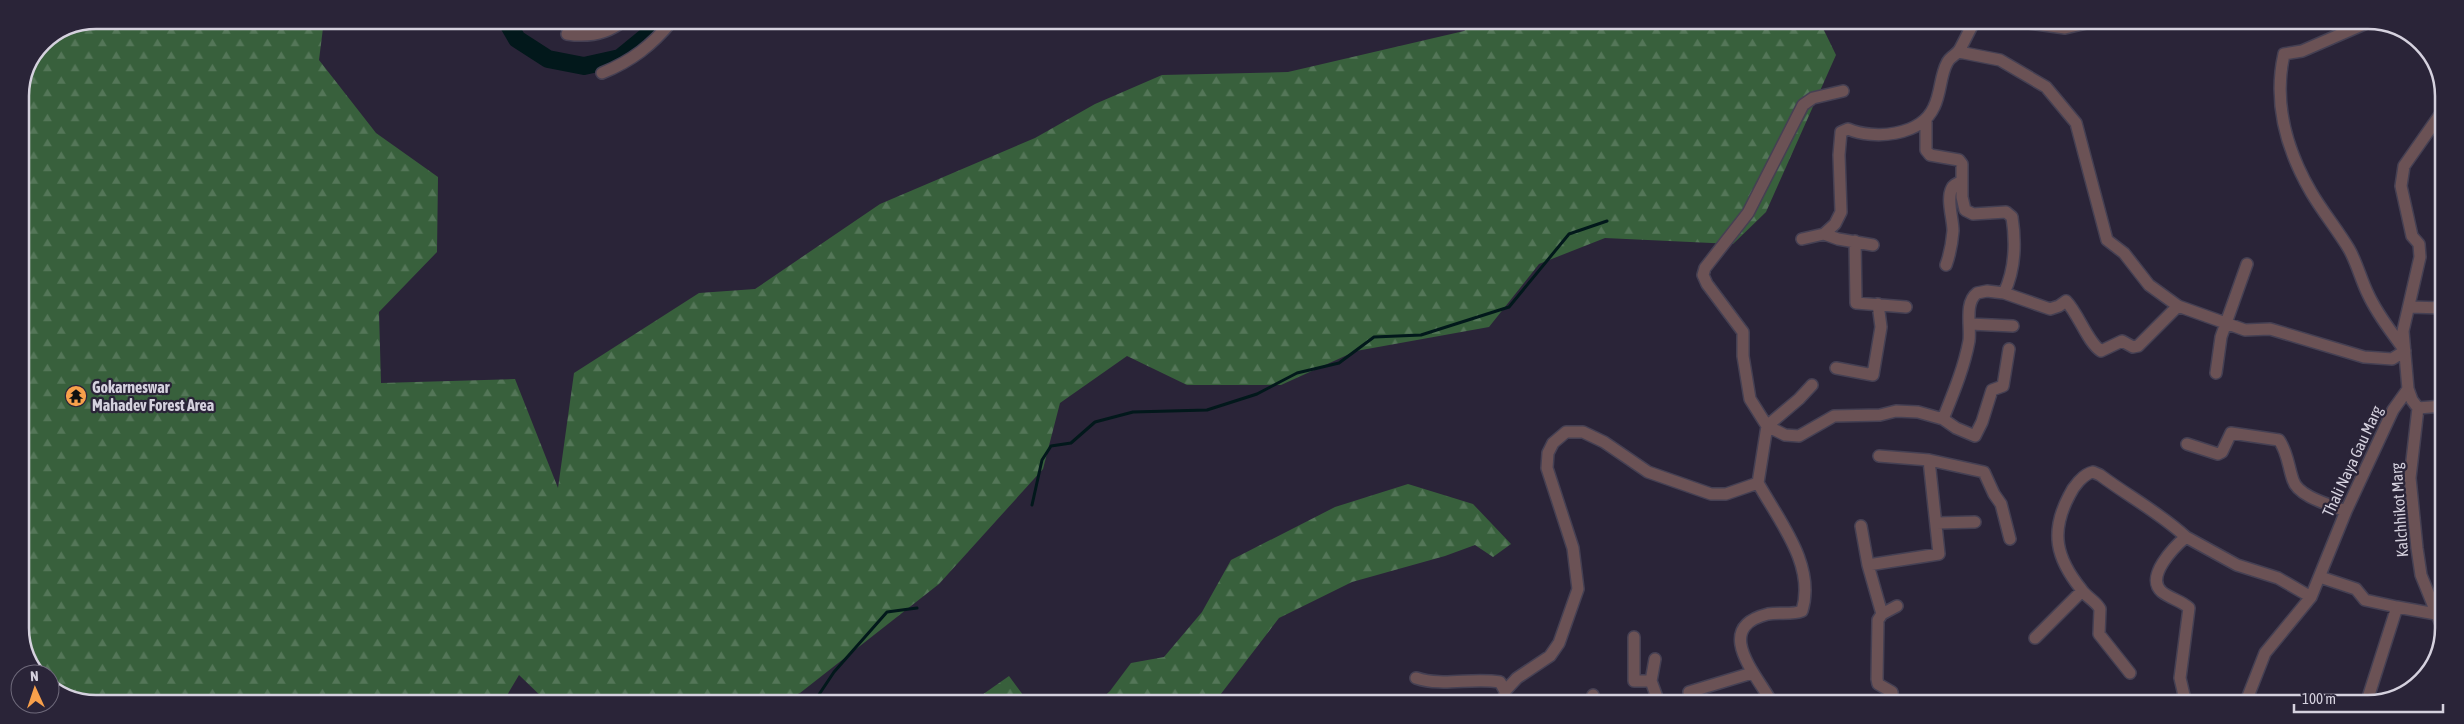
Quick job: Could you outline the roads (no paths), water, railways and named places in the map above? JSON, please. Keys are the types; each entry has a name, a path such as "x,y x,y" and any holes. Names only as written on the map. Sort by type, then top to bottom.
{"street":[{"path":"567,34 584,36 601,33 608,29"},
{"path":"602,73 637,56 665,29"},
{"path":"1802,239 1824,234 1835,224 1841,212 1839,154 1841,132 1848,129 1857,132 1887,134 1914,126 1926,119 1934,108 1946,63 1951,56 1959,52 1970,29"},
{"path":"2353,29 2302,51 2284,54 2280,74 2283,125 2290,150 2311,192 2350,250 2368,294 2384,324 2405,352"},
{"path":"1959,52 2000,60 2046,88 2076,122 2107,240 2124,254 2150,285 2178,306 2245,330 2270,329 2346,353 2378,360 2392,358 2405,352"},
{"path":"1843,91 1813,98 1803,105 1748,213 1705,268 1703,275 1707,284 1743,332 1743,356 1750,399 1767,426 1785,436 1799,436 1834,416 1880,415 1896,411 1918,412 1943,419 1971,435 1978,434 1992,390 2003,386 2009,349"},
{"path":"1926,119 1926,150 1930,155 1959,160 1962,164 1961,182 1965,210 1969,213 2006,212 2012,218 2015,237 2012,273 2004,293"},
{"path":"2435,122 2404,166 2401,176 2405,208 2412,236 2419,244 2420,257 2403,331 2408,389 2412,400 2418,408 2435,407"},
{"path":"1946,265 1951,251 1953,233 1949,198 1951,189 1961,182"},
{"path":"1824,234 1838,239 1873,245"},
{"path":"1855,242 1856,303 1906,307"},
{"path":"2216,373 2226,324 2246,264"},
{"path":"1943,419 1969,341 1969,313 1974,295 1987,291 2004,293 2050,309 2066,301 2084,325 2093,346 2101,351 2122,340 2133,347 2138,346 2178,306"},
{"path":"1836,368 1872,375 1881,327 1878,304"},
{"path":"2410,306 2435,308"},
{"path":"1970,324 2013,326"},
{"path":"1767,695 1752,673 1741,651 1741,634 1745,625 1767,614 1802,611 1807,585 1800,561 1789,538 1758,483 1767,426 1800,399 1812,385"},
{"name":"Thali Naya Gau Marg","path":"2249,695 2265,653 2311,597 2346,511 2393,410 2408,389"},
{"name":"Kalchhikot Marg","path":"2418,408 2410,478 2421,574 2435,611"},
{"path":"1505,691 1517,678 1550,656 1559,643 1578,589 1573,548 1547,468 1548,453 1553,443 1566,432 1583,432 1604,442 1648,472 1711,494 1726,494 1758,483"},
{"path":"2187,444 2218,454 2222,452 2230,433 2280,440 2296,486 2305,494 2346,511"},
{"path":"1879,456 1929,460 1984,472 2001,504 2010,539"},
{"path":"1868,565 1939,554 1929,460"},
{"path":"2130,673 2100,634 2100,609 2082,592 2070,574 2057,541 2057,525 2071,492 2088,473 2100,474 2137,502 2159,514 2186,537 2237,565 2278,578 2311,597"},
{"path":"1937,523 1975,522"},
{"path":"1860,526 1868,565 1882,614"},
{"path":"2184,695 2180,678 2190,608 2162,592 2158,586 2158,579 2167,554 2186,537"},
{"path":"2320,577 2356,590 2365,600 2435,614"},
{"path":"2035,638 2082,592"},
{"path":"1892,695 1892,692 1878,684 1877,679 1878,620 1882,614 1896,606"},
{"path":"2369,695 2397,607"},
{"path":"1634,636 1634,681 1651,681"},
{"path":"1655,660 1651,681 1656,695"},
{"path":"1689,692 1752,673"},
{"path":"1416,678 1426,681 1484,679 1500,682 1505,691 1505,695"}],"waterway":[{"path":"511,29 517,39 548,59 584,66 620,58 654,29"},
{"path":"1032,505 1042,460 1051,446 1071,443 1095,422 1133,412 1207,410 1257,394 1297,373 1339,363 1374,337 1421,335 1509,307 1569,234 1607,221"},
{"path":"819,695 834,672 887,612 917,608"}],"place":[{"name":"Gokarneswar Mahadev Forest Area","path":"76,396"}]}
